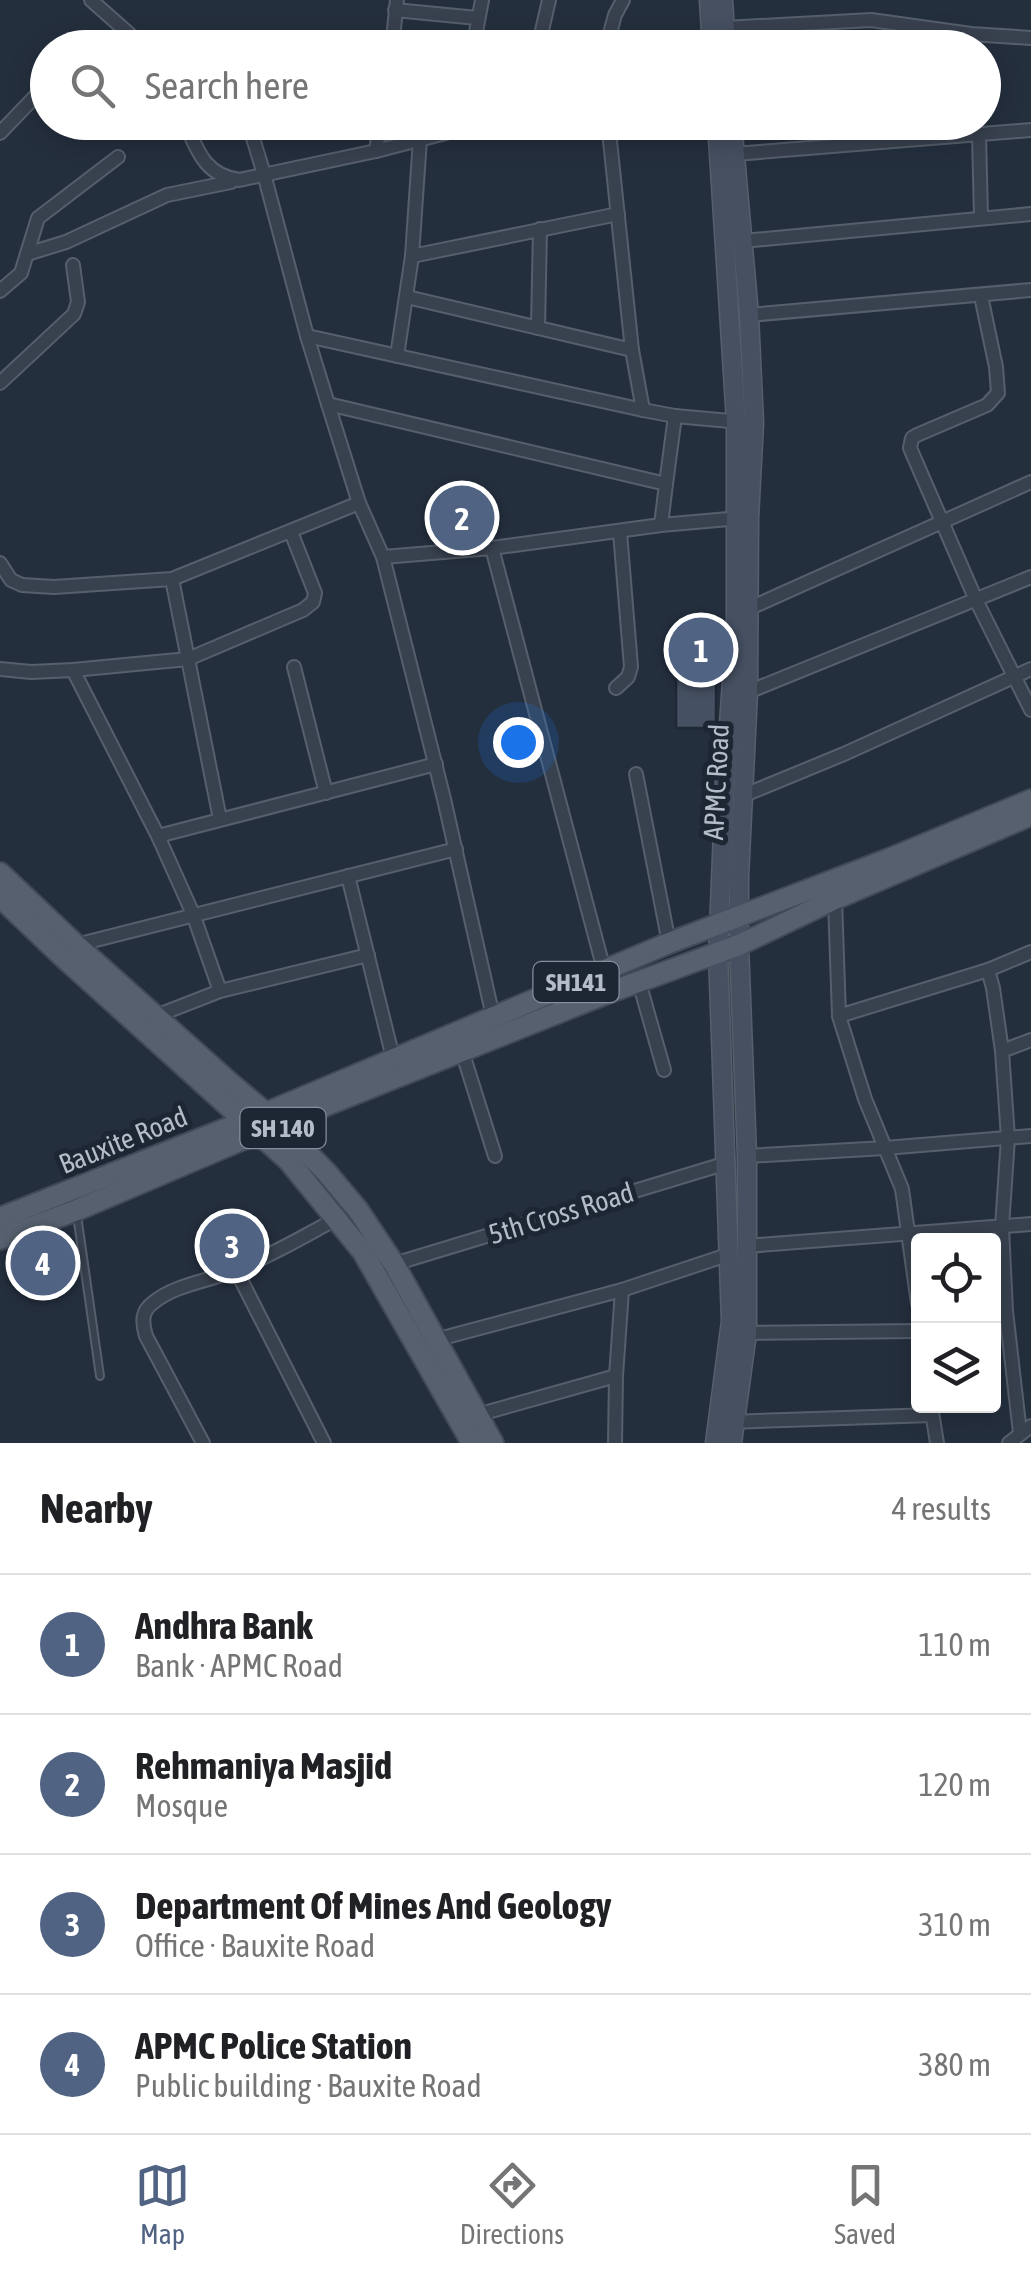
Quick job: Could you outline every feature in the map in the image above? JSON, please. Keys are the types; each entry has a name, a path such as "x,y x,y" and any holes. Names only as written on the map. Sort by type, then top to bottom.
{"main road":[{"name":"SH141","path":"262,1123 393,1058 496,1028 604,970 669,942 889,859 1031,800"},
{"path":"262,1123 462,1052 496,1028 718,953 1031,815"},
{"name":"SH 140","path":"0,872 156,1016 262,1123 363,1252 472,1443"},
{"name":"SH 140","path":"0,897 60,955 327,1173 358,1210 394,1264 492,1443"},
{"name":"Bauxite Road","path":"0,1218 75,1200 262,1123"},
{"path":"0,1240 75,1200"}],"street":[{"path":"91,0 125,30"},
{"path":"475,30 482,0"},
{"path":"542,30 549,0"},
{"path":"611,30 623,0"},
{"path":"709,0 711,30"},
{"path":"723,0 724,28 871,20 942,30"},
{"path":"397,30 396,5 477,18"},
{"path":"1001,36 1031,38"},
{"path":"0,134 30,102"},
{"path":"1001,133 1031,130"},
{"path":"194,140 209,168 239,180"},
{"path":"254,140 306,336 359,503 383,557 436,764 496,1028"},
{"path":"376,151 378,140"},
{"path":"27,254 66,242 167,195 416,140"},
{"path":"397,356 412,256 420,140"},
{"path":"610,140 632,350 643,410"},
{"name":"APMC Road","path":"720,140 745,422"},
{"name":"APMC Road","path":"734,140 749,315 742,518 724,784 730,919 739,944 747,1156 738,1250"},
{"path":"735,154 915,140"},
{"path":"979,140 981,217"},
{"path":"0,291 21,273 38,218 118,157"},
{"path":"412,256 618,214"},
{"path":"743,241 1031,214"},
{"path":"538,328 540,229"},
{"path":"0,382 74,314 78,302 73,265"},
{"path":"749,315 1031,290"},
{"path":"981,296 998,392 987,405 916,435 910,443 911,456 1031,710"},
{"path":"407,298 632,350"},
{"path":"306,336 643,410 745,422"},
{"path":"328,404 666,484"},
{"path":"661,525 676,416"},
{"path":"750,608 1031,482"},
{"path":"0,563 11,580 22,585 54,587 172,579 359,503"},
{"path":"383,557 742,518"},
{"name":"APMC Road","path":"732,1443 727,1422 748,1334 727,1163 718,953 730,919 748,692 750,608 742,518"},
{"path":"0,669 73,670 188,659 310,606 313,585 291,532"},
{"path":"616,688 628,678 632,667 620,532"},
{"path":"492,548 604,970"},
{"path":"748,692 1031,577"},
{"path":"172,579 220,819"},
{"path":"294,667 326,793"},
{"path":"742,796 1031,669"},
{"path":"73,670 158,836 193,914 220,992"},
{"path":"158,836 436,764"},
{"path":"636,774 669,942"},
{"path":"76,946 456,849"},
{"path":"348,876 393,1058"},
{"path":"835,900 840,1016 865,1099 902,1189 911,1259"},
{"path":"840,1016 988,970 1031,952"},
{"path":"156,1016 220,992 368,955"},
{"path":"988,970 1002,1051 1008,1138 1002,1227 1006,1312 1020,1434"},
{"path":"638,982 664,1070"},
{"path":"1002,1051 1031,1040"},
{"path":"462,1052 495,1156"},
{"path":"747,1156 1031,1136"},
{"name":"5th Cross Road","path":"394,1264 727,1163"},
{"path":"203,1443 146,1336 144,1312 167,1294 236,1270 338,1218"},
{"path":"435,1340 622,1290 738,1250 1031,1224"},
{"path":"716,1443 727,1422 738,1250"},
{"path":"236,1270 324,1443"},
{"path":"615,1443 622,1290"},
{"path":"748,1334 911,1332"},
{"path":"476,1415 616,1376"},
{"path":"727,1422 911,1411"},
{"path":"932,1413 937,1443"}],"lane":[{"path":"75,1200 100,1376"}],"building":[{"path":"676,652 716,652 716,728 676,728"}],"place":[{"name":"Rehmaniya Masjid","path":"462,518"},
{"name":"Andhra Bank","path":"701,650"},
{"name":"Department Of Mines And Geology","path":"232,1246"},
{"name":"APMC Police Station","path":"43,1263"}]}
